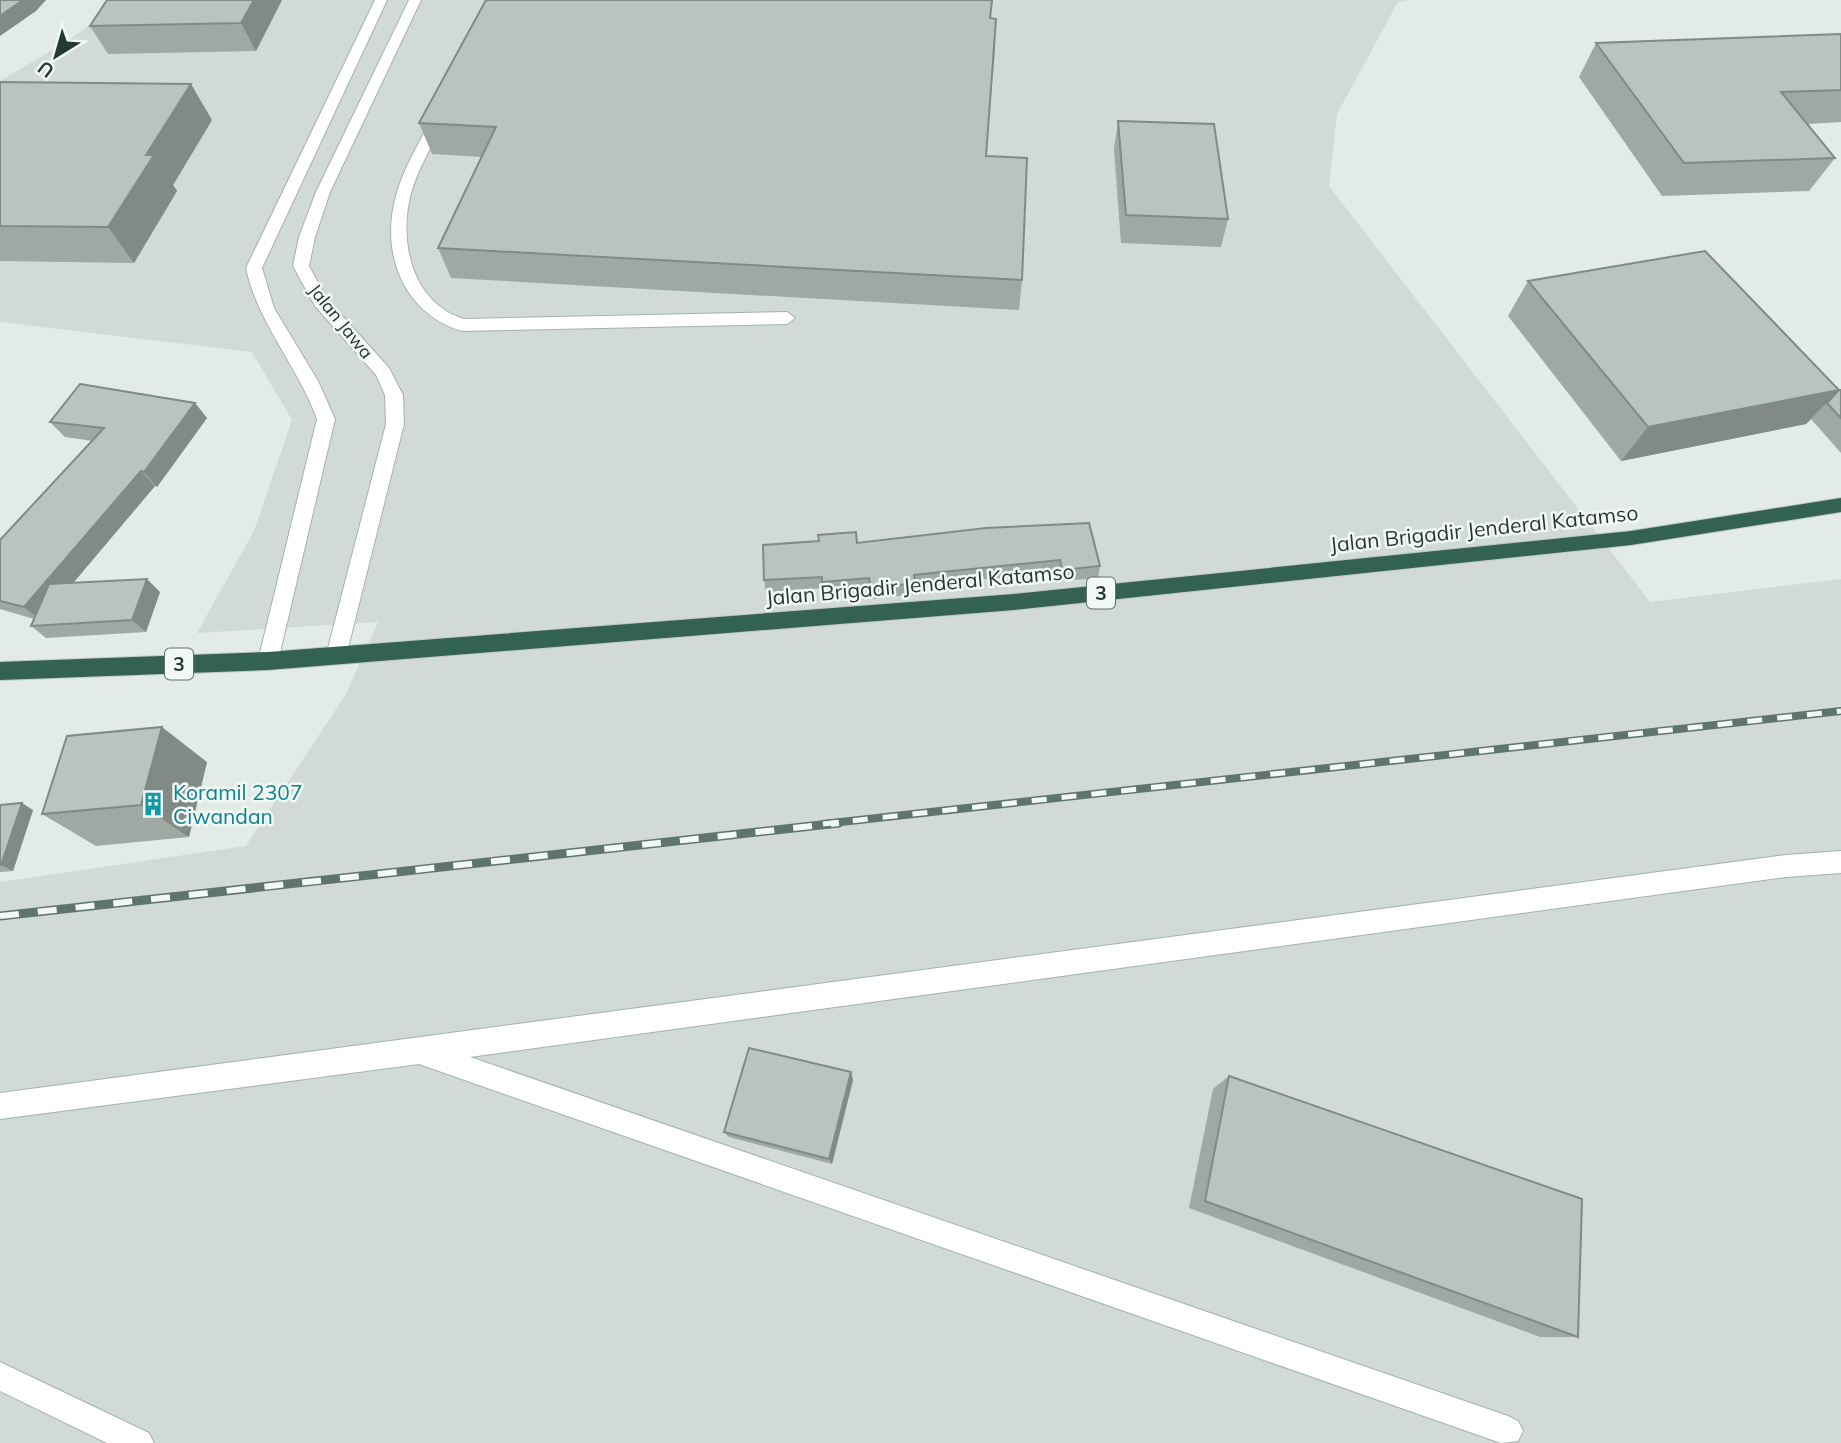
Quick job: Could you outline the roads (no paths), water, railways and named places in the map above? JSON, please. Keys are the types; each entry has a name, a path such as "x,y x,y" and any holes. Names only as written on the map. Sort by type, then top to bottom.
{"highway":[{"name":"Jalan Brigadir Jenderal Katamso","path":"0,671 268,661 1014,602 1631,538 1841,505"}],"street":[{"path":"268,661 326,419 320,401 268,316 257,291 254,268 381,0"},
{"name":"Jalan Jawa","path":"336,656 395,424 394,395 383,372 321,302 301,266 307,237 323,192 415,0"},
{"path":"447,97 404,195 397,230 410,280 422,300 440,317 462,325 787,318"},
{"path":"0,1106 418,1052 1786,866 1841,862"},
{"path":"418,1052 1507,1431"},
{"path":"0,1376 139,1443"}],"railway":[{"path":"823,824 1841,711"},
{"path":"0,916 839,823"}],"place":[{"name":"Koramil 2307 Ciwandan","path":"153,804"}]}
